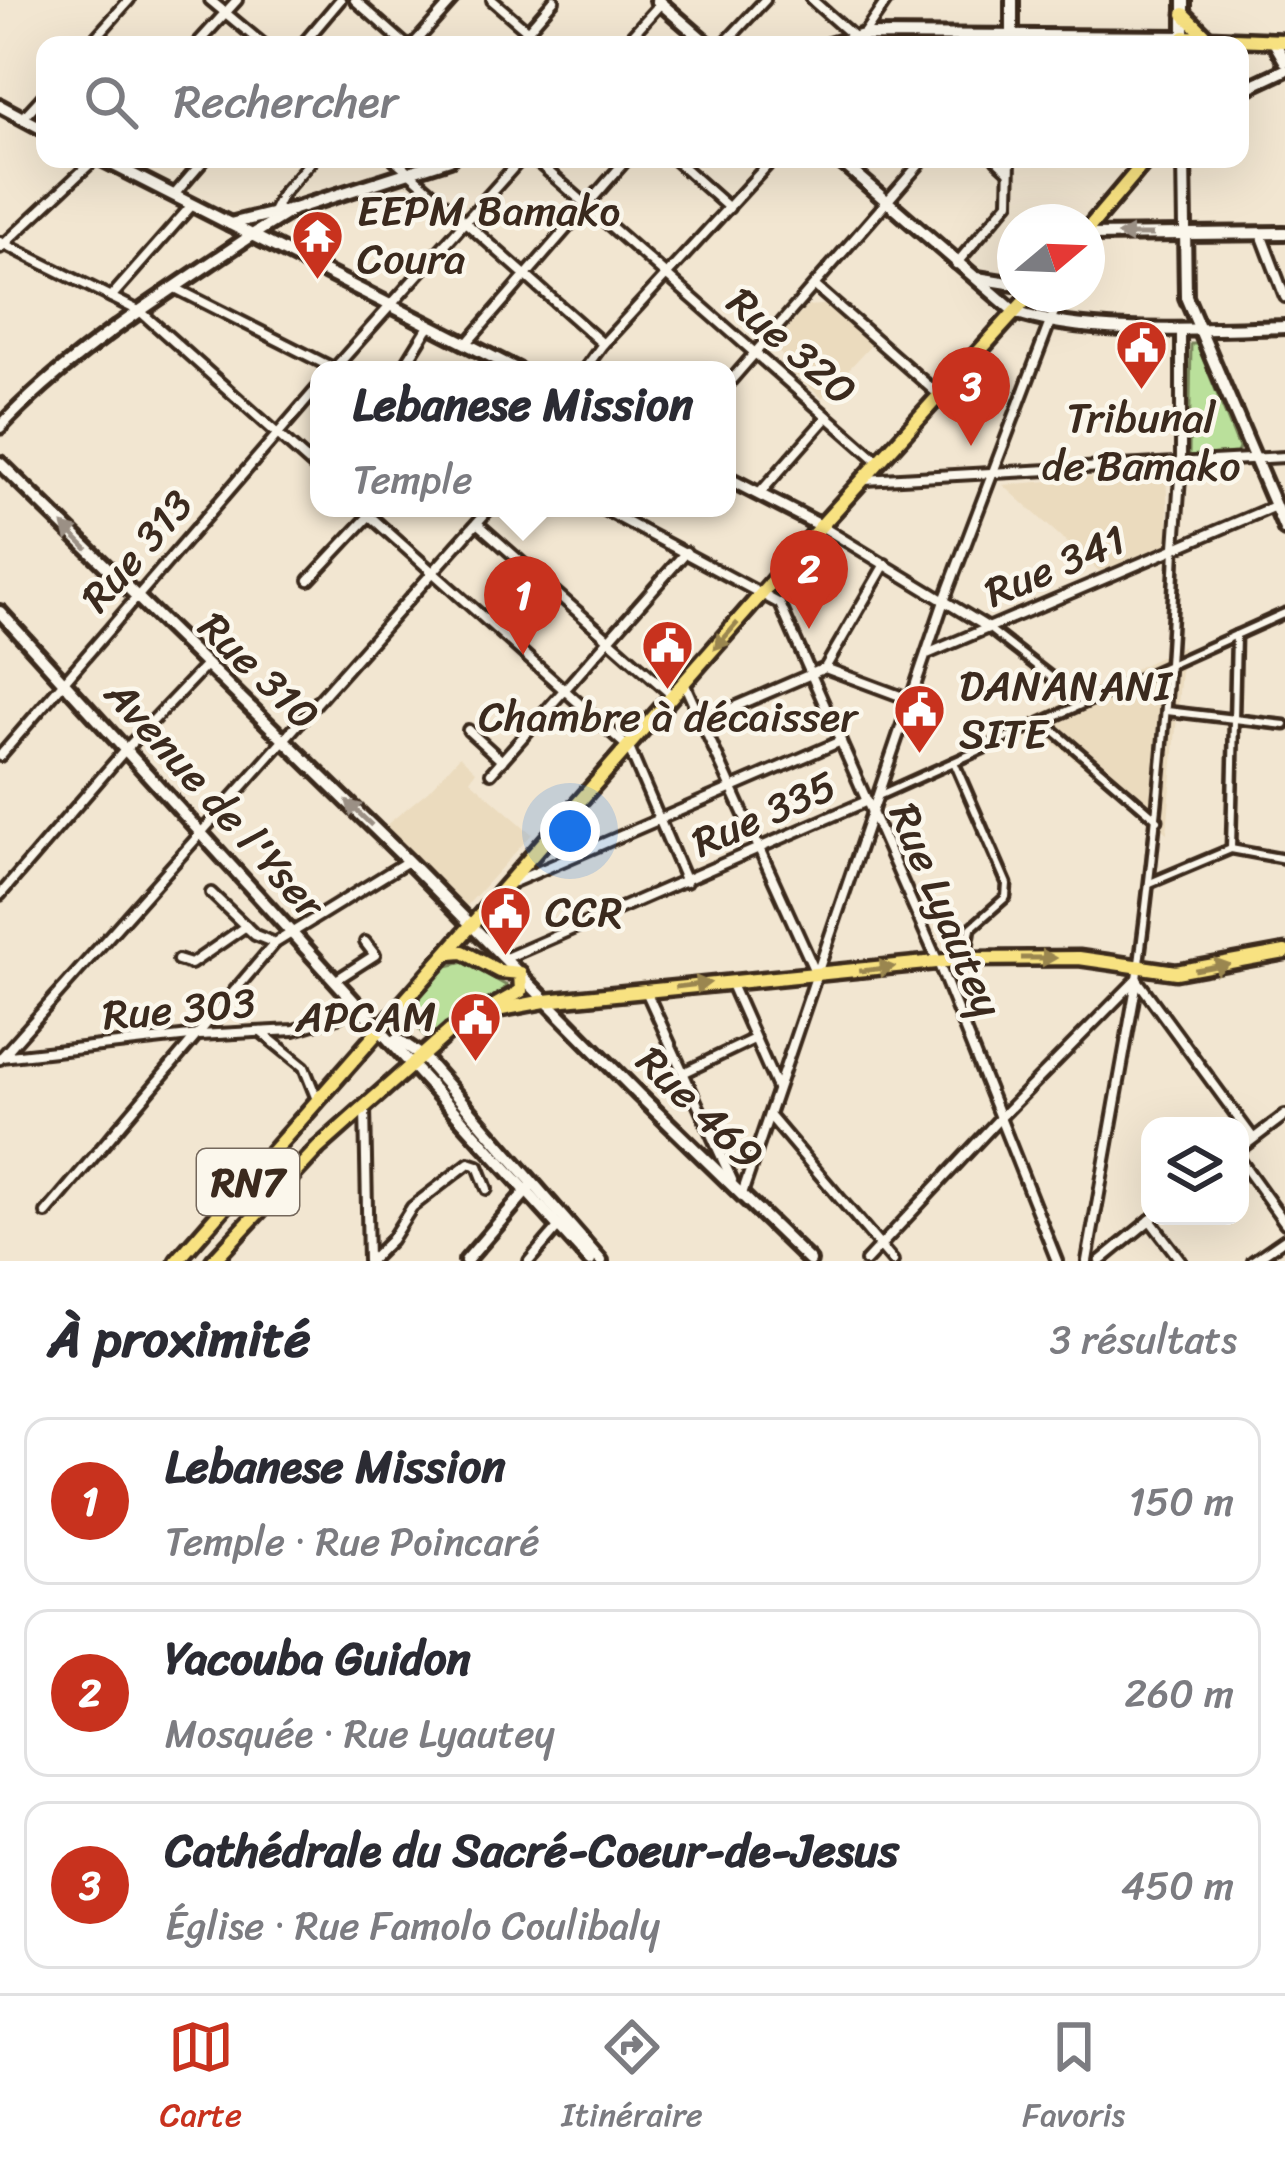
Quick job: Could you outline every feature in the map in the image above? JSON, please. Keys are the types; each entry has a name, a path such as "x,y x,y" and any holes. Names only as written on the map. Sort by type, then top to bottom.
{"main road":[{"path":"1184,7 1193,36"},
{"path":"1249,40 1279,40"},
{"path":"1105,211 1140,168"},
{"name":"RN7","path":"177,1261 878,461 1015,312"},
{"path":"213,1261 290,1177 450,1031 521,991 520,973 499,971 463,952 450,953"},
{"path":"490,1012 545,1001 730,980 817,976 966,959 1079,958 1138,974 1176,972 1285,952"}],"street":[{"path":"96,36 128,0"},
{"path":"210,0 253,36"},
{"path":"204,36 237,0"},
{"path":"310,36 340,0"},
{"path":"355,0 398,36"},
{"path":"418,36 453,0"},
{"path":"492,0 533,36"},
{"path":"523,36 554,0"},
{"path":"731,36 765,0"},
{"path":"812,0 854,36"},
{"path":"863,36 887,0"},
{"path":"1012,0 1012,36"},
{"path":"631,36 660,1 699,36"},
{"path":"1184,7 1193,36"},
{"path":"1279,40 1285,61"},
{"path":"1249,87 1285,70"},
{"path":"23,118 36,104"},
{"path":"0,106 36,125"},
{"path":"88,168 2,244 141,312 310,463"},
{"path":"117,168 500,361"},
{"path":"174,195 197,168"},
{"path":"0,427 22,403 141,312 252,235 271,218 283,194 305,168"},
{"path":"404,168 603,344"},
{"path":"409,172 412,168"},
{"path":"230,224 271,218 422,168"},
{"path":"342,361 513,168"},
{"name":"Rue 320","path":"544,168 878,461"},
{"path":"466,344 619,168"},
{"path":"684,168 729,208"},
{"path":"591,361 765,168"},
{"path":"848,168 997,297"},
{"path":"736,375 916,168"},
{"path":"1006,168 1010,172"},
{"path":"956,264 1010,202 1010,168"},
{"path":"1184,168 1186,297 1285,529"},
{"path":"111,296 192,205"},
{"path":"1105,234 1183,241 1285,232"},
{"path":"1261,234 1285,297"},
{"path":"972,277 997,281"},
{"path":"815,286 939,395"},
{"path":"176,288 317,361"},
{"path":"1015,312 1047,323 1285,327"},
{"path":"739,1193 944,601 1052,312"},
{"path":"408,361 429,326"},
{"path":"1087,1261 1138,974 1158,820 1171,662 1181,328"},
{"name":"Rue 313","path":"0,756 310,396"},
{"path":"760,494 827,417"},
{"path":"862,480 1285,458"},
{"name":"Rue 310","path":"0,463 506,958"},
{"path":"736,482 821,526 988,628 1084,703"},
{"name":"Rue 341","path":"926,655 1275,506"},
{"path":"309,580 367,517"},
{"path":"371,517 629,748 686,882"},
{"path":"0,1057 482,517"},
{"path":"618,517 764,592"},
{"path":"477,523 673,695"},
{"path":"491,773 686,552"},
{"path":"702,722 825,668 885,565"},
{"name":"Rue Lyautey","path":"764,592 780,604 812,674 938,962 1057,1261"},
{"name":"Avenue de l'Yser","path":"0,612 291,932 417,1060 561,1224"},
{"name":"Rue 335","path":"506,958 1285,613"},
{"path":"1231,849 1236,635"},
{"path":"0,896 125,750 206,665"},
{"path":"825,668 911,700"},
{"path":"684,683 817,976"},
{"path":"1167,711 1285,725"},
{"path":"1044,722 1158,820"},
{"path":"468,730 502,761"},
{"path":"507,885 841,741"},
{"path":"954,762 1007,884 1006,897 971,928 966,959"},
{"path":"1150,884 1231,849 1285,859"},
{"path":"46,1213 275,943 408,861"},
{"path":"211,893 246,926 275,943"},
{"path":"178,960 190,964 246,926"},
{"path":"336,980 375,955 365,942"},
{"name":"Rue 469","path":"506,958 810,1261"},
{"path":"866,1261 1138,974"},
{"path":"1138,974 1253,1138"},
{"path":"730,980 777,1088"},
{"path":"646,990 739,1193"},
{"name":"Rue 303","path":"0,1057 326,1022 340,1016 354,999"},
{"path":"260,1031 304,1067 318,1102"},
{"path":"683,1073 754,1039"},
{"path":"365,1106 369,1261"},
{"path":"768,1114 893,1261"},
{"path":"1249,1141 1285,1115"},
{"path":"369,1261 391,1240 412,1207 469,1162 478,1166 487,1189"},
{"path":"1249,1173 1285,1223"},
{"path":"466,1261 529,1188"},
{"path":"529,1261 561,1224"},
{"path":"561,1224 590,1261"},
{"path":"561,1224 602,1261"},
{"path":"1100,1261 1144,1225"},
{"path":"1157,1225 1181,1261"},
{"path":"1252,1261 1285,1239"}],"shaded area":[{"path":"834,304 874,342 822,398 782,363 784,358 772,345 807,306"},
{"path":"1166,471 1169,543 1100,572 1003,485"},
{"path":"1183,646 1167,833 1026,721"},
{"path":"460,756 476,771 470,780 532,834 462,911 379,831 429,790"}],"green space":[{"path":"1191,344 1197,344 1239,448 1237,453 1189,456"},
{"path":"465,962 507,986 503,998 464,1013 429,1041 414,1024 407,1029 398,1022 447,966"}],"place":[{"name":"EEPM Bamako Coura","path":"318,281"},
{"name":"Tribunal de Bamako","path":"1141,392"},
{"name":"Cathédrale du Sacré-Coeur-de-Jesus","path":"971,446"},
{"name":"Yacouba Guidon","path":"809,629"},
{"name":"Lebanese Mission","path":"523,655"},
{"name":"Chambre à décaisser","path":"668,691"},
{"name":"DANANANI SITE","path":"920,756"},
{"name":"CCR","path":"506,958"},
{"name":"APCAM","path":"475,1063"}]}
